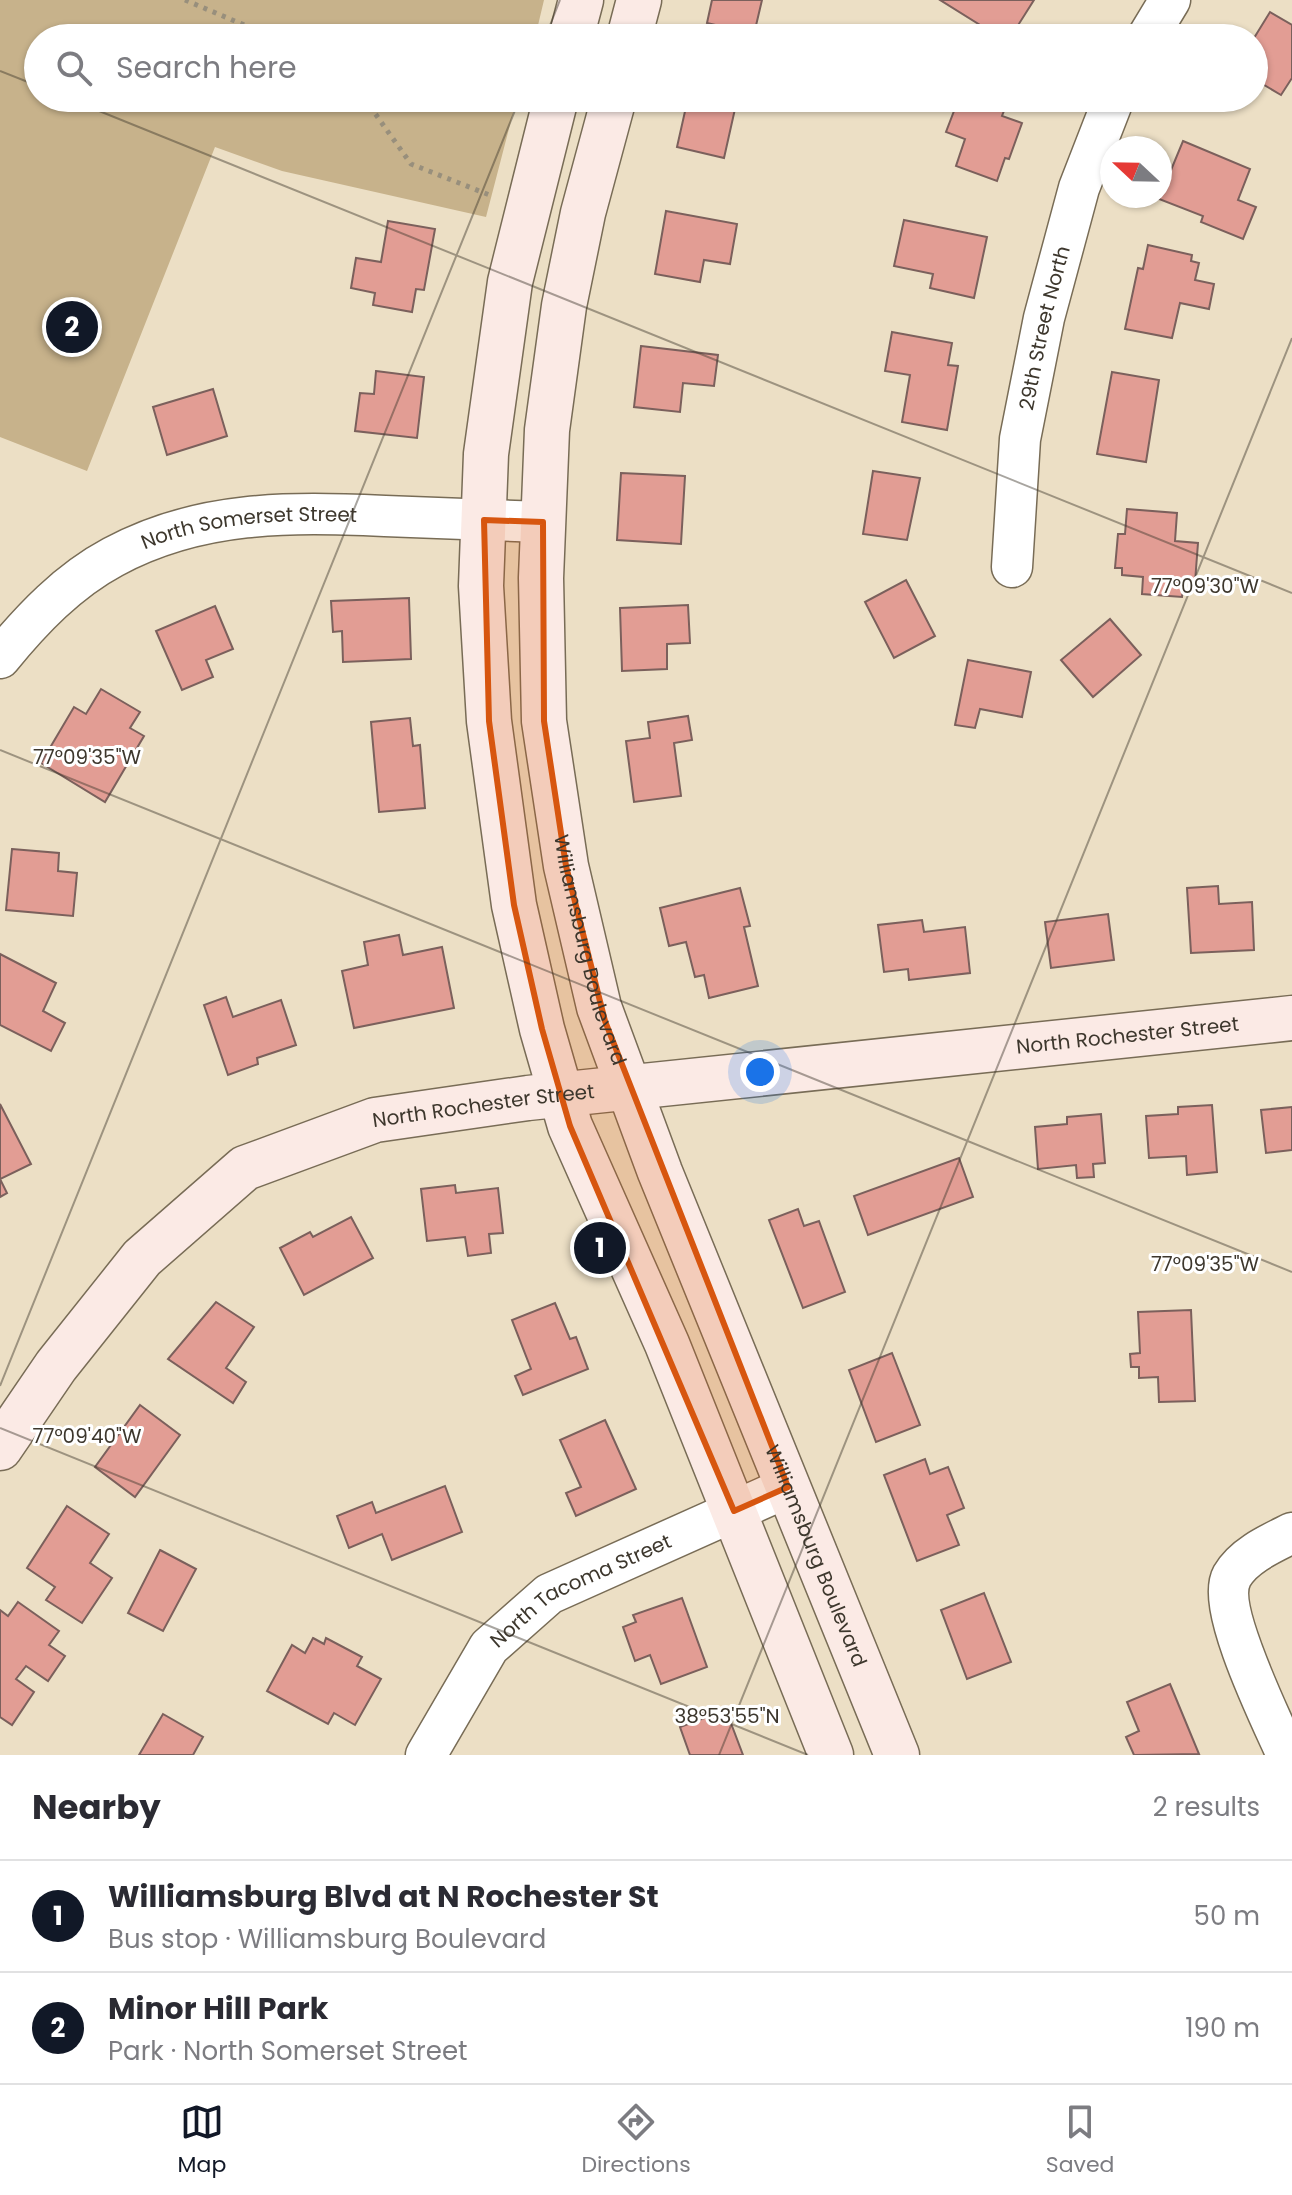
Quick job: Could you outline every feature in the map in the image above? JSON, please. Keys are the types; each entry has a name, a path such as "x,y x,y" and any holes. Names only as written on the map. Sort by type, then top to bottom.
{"main road":[{"path":"575,24 581,0"},
{"path":"633,24 639,0"},
{"path":"552,112 510,282 486,454 481,586 491,737 514,905 542,1029 570,1126 667,1344 831,1755"},
{"name":"Williamsburg Boulevard","path":"610,112 583,213 564,306 547,430 541,578 546,735 566,866 596,993 628,1087 897,1755"},
{"name":"North Rochester Street","path":"0,1448 56,1366 142,1258 245,1168 375,1120 560,1094 1292,1018"}],"street":[{"path":"1155,24 1170,0"},
{"name":"29th Street North","path":"1012,567 1020,439 1041,332 1079,188 1109,112"},
{"name":"North Somerset Street","path":"0,658 57,597 111,558 211,521 254,514 308,513 543,522"},
{"name":"North Tacoma Street","path":"426,1755 489,1647 549,1594 788,1487"},
{"path":"1287,1755 1231,1618 1227,1594 1232,1576 1244,1562 1267,1545 1292,1533"}],"path":[{"path":"185,0 242,24"},
{"path":"374,112 411,164 489,196 528,202"}],"highlighted area":[{"path":"484,520 543,522 544,721 566,866 605,1021 788,1487 734,1511 570,1126 542,1029 514,905 489,721"}],"shaded area":[{"path":"0,0 544,0 538,24 24,24 24,112 513,112 486,217 282,171 215,147 87,471 0,437"}],"building":[{"path":"712,0 762,0 756,24 707,23"},
{"path":"940,0 1034,0 1019,24 979,24"},
{"path":"1270,12 1292,25 1292,78 1281,95 1268,87 1268,24 1263,24"},
{"path":"685,112 734,112 724,158 677,147"},
{"path":"954,112 1004,112 1002,116 1022,123 997,181 956,166 965,139 946,132"},
{"path":"1183,141 1250,169 1238,200 1256,207 1243,239 1201,222 1203,216 1172,204 1172,168"},
{"path":"666,211 737,224 730,264 704,260 700,282 655,274"},
{"path":"904,220 987,237 974,298 930,288 933,274 894,266"},
{"path":"388,221 435,229 424,290 416,289 412,312 373,305 375,293 351,288 356,258 381,262"},
{"path":"1148,245 1192,255 1191,261 1199,263 1195,280 1214,284 1209,309 1180,303 1172,338 1125,329 1138,268 1143,269"},
{"path":"892,332 952,343 948,365 958,366 947,430 902,422 910,375 885,371"},
{"path":"641,346 718,355 714,386 683,383 680,412 634,407"},
{"path":"376,371 424,377 417,438 355,431 360,393 374,394"},
{"path":"1112,372 1159,380 1146,462 1097,454"},
{"path":"213,389 227,436 167,455 153,407"},
{"path":"873,471 920,478 907,540 863,534"},
{"path":"621,473 685,476 681,544 617,540"},
{"path":"1127,509 1177,513 1175,541 1198,543 1195,582 1184,581 1182,597 1142,594 1143,577 1122,575 1122,568 1115,568 1118,534 1125,534"},
{"path":"906,580 935,636 894,658 865,602"},
{"path":"409,598 411,659 343,662 342,631 333,632 331,601"},
{"path":"688,605 690,643 667,644 667,669 622,671 620,608"},
{"path":"215,606 233,649 206,660 213,677 182,690 156,631"},
{"path":"1110,619 1141,655 1093,697 1061,660"},
{"path":"968,660 1031,672 1022,717 980,709 975,728 955,725"},
{"path":"101,689 140,712 130,728 144,736 105,802 41,763 74,707 86,714"},
{"path":"688,716 692,740 674,743 681,796 634,802 626,741 650,738 648,722"},
{"path":"410,718 413,746 420,745 425,808 379,812 371,722"},
{"path":"12,849 59,853 58,871 77,873 73,916 6,910"},
{"path":"1218,886 1219,904 1252,902 1254,950 1191,953 1187,888"},
{"path":"740,888 750,926 744,927 758,986 709,998 704,975 695,977 686,942 669,946 660,908"},
{"path":"1108,914 1114,960 1051,968 1045,922"},
{"path":"922,920 924,932 965,927 970,973 909,980 908,969 884,972 878,925"},
{"path":"399,935 403,955 442,947 454,1008 354,1028 342,971 368,965 364,942"},
{"path":"0,954 56,983 43,1011 65,1023 51,1051 0,1025"},
{"path":"226,997 233,1017 281,1000 296,1045 257,1058 258,1064 228,1075 204,1005"},
{"path":"0,1104 31,1164 0,1179"},
{"path":"1212,1105 1217,1172 1187,1175 1186,1156 1149,1158 1146,1116 1178,1114 1178,1107"},
{"path":"1292,1107 1292,1150 1266,1153 1261,1110"},
{"path":"1101,1114 1105,1163 1093,1164 1094,1177 1077,1178 1076,1165 1038,1169 1035,1127 1067,1124 1067,1117"},
{"path":"959,1158 973,1197 868,1235 854,1196"},
{"path":"0,1179 7,1193 0,1197"},
{"path":"455,1185 456,1193 498,1188 503,1233 489,1234 491,1253 468,1256 465,1237 427,1241 421,1189"},
{"path":"798,1209 804,1226 819,1221 845,1292 803,1308 769,1220"},
{"path":"351,1217 373,1258 304,1295 280,1248 310,1232 313,1237"},
{"path":"216,1302 254,1327 226,1368 246,1382 233,1403 168,1359"},
{"path":"555,1303 570,1339 576,1337 588,1369 523,1395 515,1376 531,1369 512,1320"},
{"path":"1191,1310 1195,1401 1159,1402 1158,1377 1139,1378 1139,1367 1131,1367 1130,1354 1140,1353 1138,1312"},
{"path":"892,1353 920,1425 876,1442 849,1370"},
{"path":"140,1405 180,1435 135,1497 95,1467"},
{"path":"605,1420 636,1489 576,1516 566,1493 581,1487 560,1440"},
{"path":"925,1459 930,1474 948,1467 964,1508 947,1515 959,1545 917,1561 884,1475"},
{"path":"445,1486 462,1532 392,1560 382,1534 349,1548 337,1516 372,1502 376,1513"},
{"path":"67,1506 109,1534 90,1563 112,1578 82,1623 46,1600 55,1587 27,1568"},
{"path":"160,1550 196,1569 163,1631 128,1613"},
{"path":"984,1593 1011,1662 967,1679 941,1610"},
{"path":"682,1598 707,1667 661,1684 650,1655 635,1661 623,1627 636,1622 633,1615"},
{"path":"18,1602 59,1631 49,1645 65,1656 48,1681 26,1666 16,1679 34,1692 12,1725 0,1717 0,1610 8,1616"},
{"path":"313,1638 324,1644 326,1638 362,1657 357,1666 381,1679 355,1725 334,1713 328,1724 267,1691 292,1645 305,1653"},
{"path":"1170,1684 1199,1754 1134,1755 1126,1737 1139,1731 1127,1702"},
{"path":"726,1710 743,1755 690,1755 680,1727"},
{"path":"163,1714 203,1737 193,1755 139,1755"}],"place":[{"name":"Minor Hill Park","path":"72,327"},
{"name":"Williamsburg Blvd at N Rochester St","path":"600,1248"}]}
